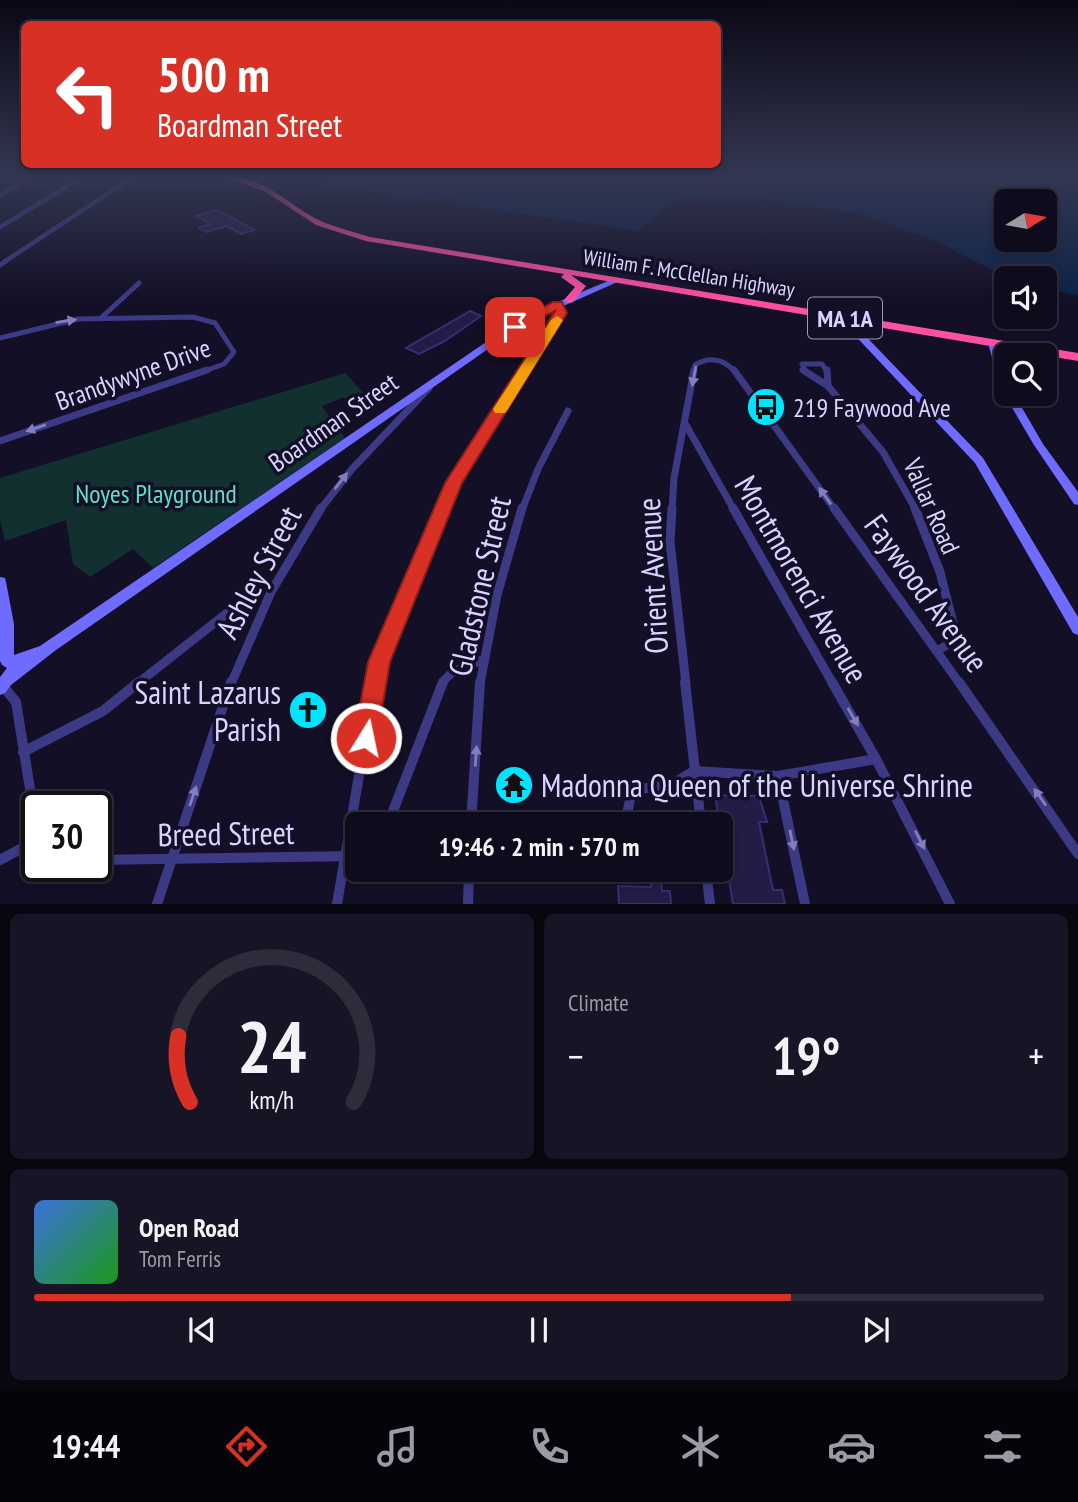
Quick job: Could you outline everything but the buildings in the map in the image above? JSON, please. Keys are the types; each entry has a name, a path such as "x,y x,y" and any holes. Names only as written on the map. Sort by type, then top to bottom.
{"highway":[{"name":"William F. McClellan Highway","path":"294,217 337,237 993,346"},
{"name":"William F. McClellan Highway","path":"310,217 354,236 850,325 1078,357"},
{"path":"566,277 581,286 569,300"},
{"path":"1057,360 1078,363"}],"main road":[{"name":"Boardman Street","path":"5,673 51,646 405,407 437,380 505,333 558,305 613,282"},
{"path":"850,325 979,461 1078,629"},
{"path":"1019,407 1034,439 1078,502"},
{"path":"0,582 7,624 5,673"}],"street":[{"path":"0,227 16,217"},
{"path":"0,265 72,217"},
{"path":"101,318 139,283"},
{"path":"357,812 379,662 454,483 561,313 558,305"},
{"name":"Brandywyne Drive","path":"0,338 60,321 101,318 202,318 215,323 234,352 223,364 0,441"},
{"name":"Orient Avenue","path":"699,812 670,542 674,478 696,364 713,359 731,365"},
{"name":"Vallar Road","path":"828,386 829,370 826,366 813,361 802,364 804,371 828,386 888,458 917,518 954,613 957,639 937,651"},
{"name":"Faywood Avenue","path":"731,365 937,651 1078,854"},
{"name":"Ashley Street","path":"157,904 229,688 284,569 304,533 352,467 405,407"},
{"name":"Gladstone Street","path":"472,812 483,660 517,520 531,480 568,411"},
{"name":"Montmorenci Avenue","path":"685,424 876,759 950,904"},
{"path":"23,752 103,710 241,602"},
{"path":"393,812 444,679 462,667 483,660"},
{"path":"5,673 15,698 30,791"},
{"path":"627,812 632,790 671,785 694,771 778,776 876,759"},
{"path":"778,776 805,904"},
{"path":"0,860 21,849"},
{"name":"Breed Street","path":"112,860 345,856"},
{"path":"337,904 345,877"},
{"path":"468,904 469,882"},
{"path":"707,882 710,904"}],"green space":[{"name":"Noyes Playground","path":"345,373 375,405 371,406 363,398 350,403 344,397 322,406 345,438 153,568 133,549 90,577 73,564 66,520 5,541 0,520 0,478"}],"water":[{"path":"544,217 654,217 639,231"},
{"path":"871,217 994,217 994,252 1057,252 1057,217 1078,217 1078,295 1057,291 1057,266 994,266 994,271 938,242"}],"slow traffic":[{"path":"500,409 557,320"}],"place":[{"name":"219 Faywood Ave","path":"766,407"},
{"name":"Saint Lazarus Parish","path":"308,710"},
{"name":"Madonna Queen of the Universe Shrine","path":"514,785"}],"route":[{"path":"366,738 379,662 454,483 561,313 561,308 558,305 515,327"}]}
